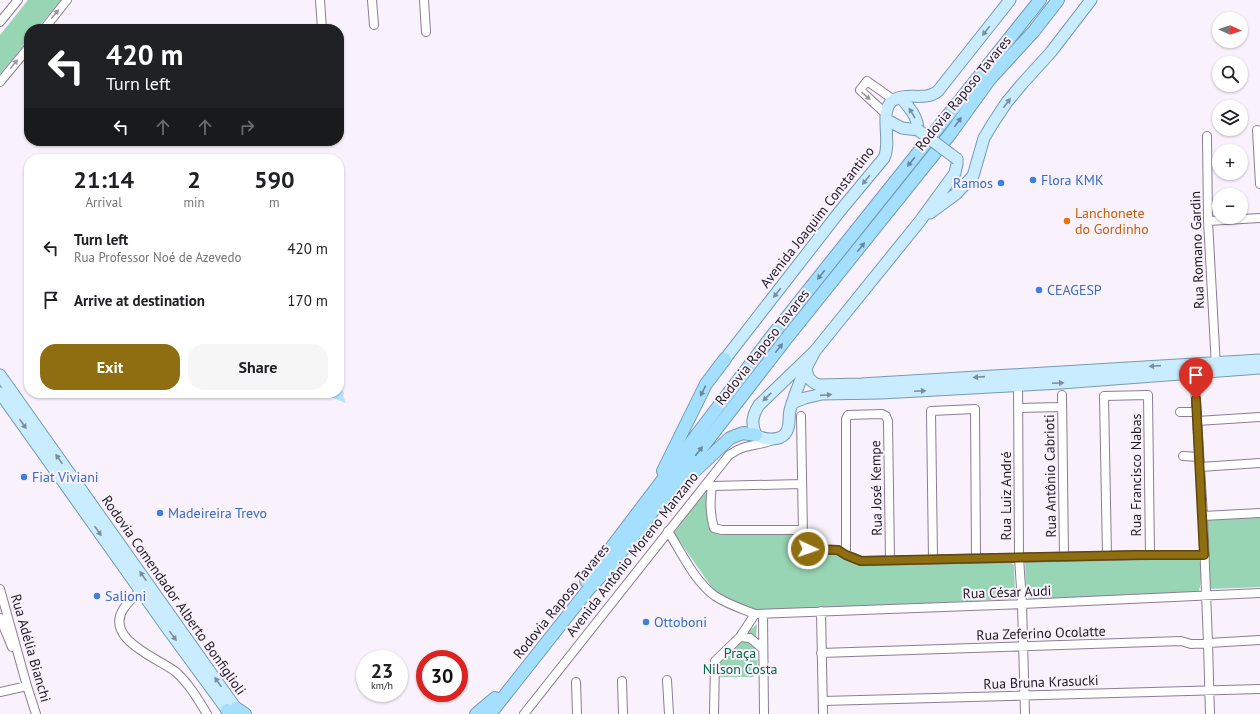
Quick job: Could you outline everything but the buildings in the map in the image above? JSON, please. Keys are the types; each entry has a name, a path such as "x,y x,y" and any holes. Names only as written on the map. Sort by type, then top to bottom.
{"highway":[{"name":"Rodovia Raposo Tavares","path":"490,714 588,590 612,564 645,513 771,337 1040,0"},
{"name":"Rodovia Raposo Tavares","path":"481,714 604,558 645,513 781,346 946,139 990,79 1034,31 1058,0"},
{"path":"645,513 666,465 706,384 725,359"},
{"path":"645,513 730,438 743,433 756,435"},
{"path":"476,714 495,698"}],"main road":[{"path":"963,186 966,181 967,174 957,158 918,130 902,128 886,117 888,106 897,99 929,96 938,92 1010,0"},
{"path":"920,221 956,194 973,176 976,172 984,138 1007,102 1051,52 1091,0"},
{"path":"897,99 913,113 918,130"},
{"name":"Avenida Joaquim Constantino","path":"725,359 840,211 884,158 887,150 886,117"},
{"path":"815,350 806,367 792,403 788,428 783,436 767,439 756,435 752,420 759,405 815,350 920,221 955,173 957,158"},
{"path":"1216,367 1260,360"},
{"path":"806,367 806,373 810,382 819,385 1018,380 1060,383 1194,368 1260,368"},
{"name":"Rodovia Comendador Alberto Bonfiglioli","path":"0,375 235,712"},
{"path":"792,403 822,394 879,393 1018,380"},
{"name":"Rodovia Comendador Alberto Bonfiglioli","path":"0,393 167,628 235,712"}],"street":[{"path":"0,22 18,0"},
{"path":"48,24 67,0"},
{"path":"320,0 322,24"},
{"path":"372,0 374,25"},
{"path":"424,0 426,32"},
{"path":"0,82 24,53"},
{"path":"886,117 860,90 867,81 897,99"},
{"path":"1257,130 1260,184"},
{"name":"Rua Romano Gardin","path":"1207,136 1208,222 1216,367"},
{"path":"1208,222 1260,218"},
{"path":"1194,368 1203,516 1210,714"},
{"name":"Rua Luiz André","path":"1018,380 1019,557 1022,604 1024,714"},
{"name":"Rua Antônio Cabrioti","path":"1062,394 1064,557"},
{"name":"Rua Francisco Nabas","path":"1107,556 1104,396 1148,395 1150,555"},
{"path":"1018,408 1062,407"},
{"path":"933,559 931,411 975,409 976,558"},
{"path":"1180,412 1197,412"},
{"name":"Rua José Kempe","path":"846,555 846,419 848,414 882,414 886,416 888,421 890,560"},
{"path":"801,416 803,530 805,544 808,549 838,550 861,561 1019,557 1204,555"},
{"path":"1197,421 1260,417"},
{"name":"Avenida Antônio Moreno Manzano","path":"528,712 668,531 709,485 729,455 748,446 768,442 779,437"},
{"path":"1183,456 1199,457"},
{"path":"1200,467 1260,463"},
{"path":"802,484 709,485 714,528 722,530 803,530"},
{"path":"1203,516 1260,513"},
{"path":"668,531 695,574 706,588 720,599 759,615"},
{"name":"Rua Adélia Bianchi","path":"0,589 36,714"},
{"path":"141,590 124,608 120,615 120,625 123,635 130,643 177,674 189,686 208,714"},
{"name":"Rua César Audi","path":"759,615 821,611 1022,604 1260,593"},
{"path":"821,611 823,714"},
{"path":"714,714 714,661 740,637 759,615"},
{"path":"759,615 763,649 764,714"},
{"path":"0,618 27,686 0,692"},
{"path":"740,637 750,638 763,649"},
{"name":"Rua Zeferino Ocolatte","path":"821,653 1181,641 1191,644 1260,640"},
{"path":"667,680 668,714"},
{"path":"622,681 623,714"},
{"path":"576,682 576,714"},
{"name":"Rua Bruna Krasucki","path":"823,701 1260,689"}],"green space":[{"path":"28,0 61,0 41,24 24,24 24,45 0,74 0,35"},
{"path":"703,494 708,494 708,525 714,531 793,533 802,550 808,554 835,554 857,564 1009,561 1014,565 1015,594 1013,598 1010,599 757,612 715,592 674,533"},
{"path":"1260,517 1260,587 1210,589 1208,519"},
{"path":"1198,556 1201,574 1198,593 1031,599 1026,592 1025,560"},
{"path":"757,624 756,638 747,633"},
{"name":"Praça Nilson Costa","path":"741,641 747,642 754,647 757,657 756,673 753,677 718,677 718,663"}],"water":[{"path":"333,398 344,398 346,403"}],"place":[{"name":"Flora KMK","path":"1033,180"},
{"name":"Ramos","path":"1001,183"},
{"name":"Lanchonete do Gordinho","path":"1067,221"},
{"name":"CEAGESP","path":"1039,290"},
{"name":"Fiat Viviani","path":"24,477"},
{"name":"Madeireira Trevo","path":"160,513"},
{"name":"Salioni","path":"97,596"},
{"name":"Ottoboni","path":"646,622"}],"route":[{"path":"808,549 838,550 861,561 1204,555 1196,399"}]}
